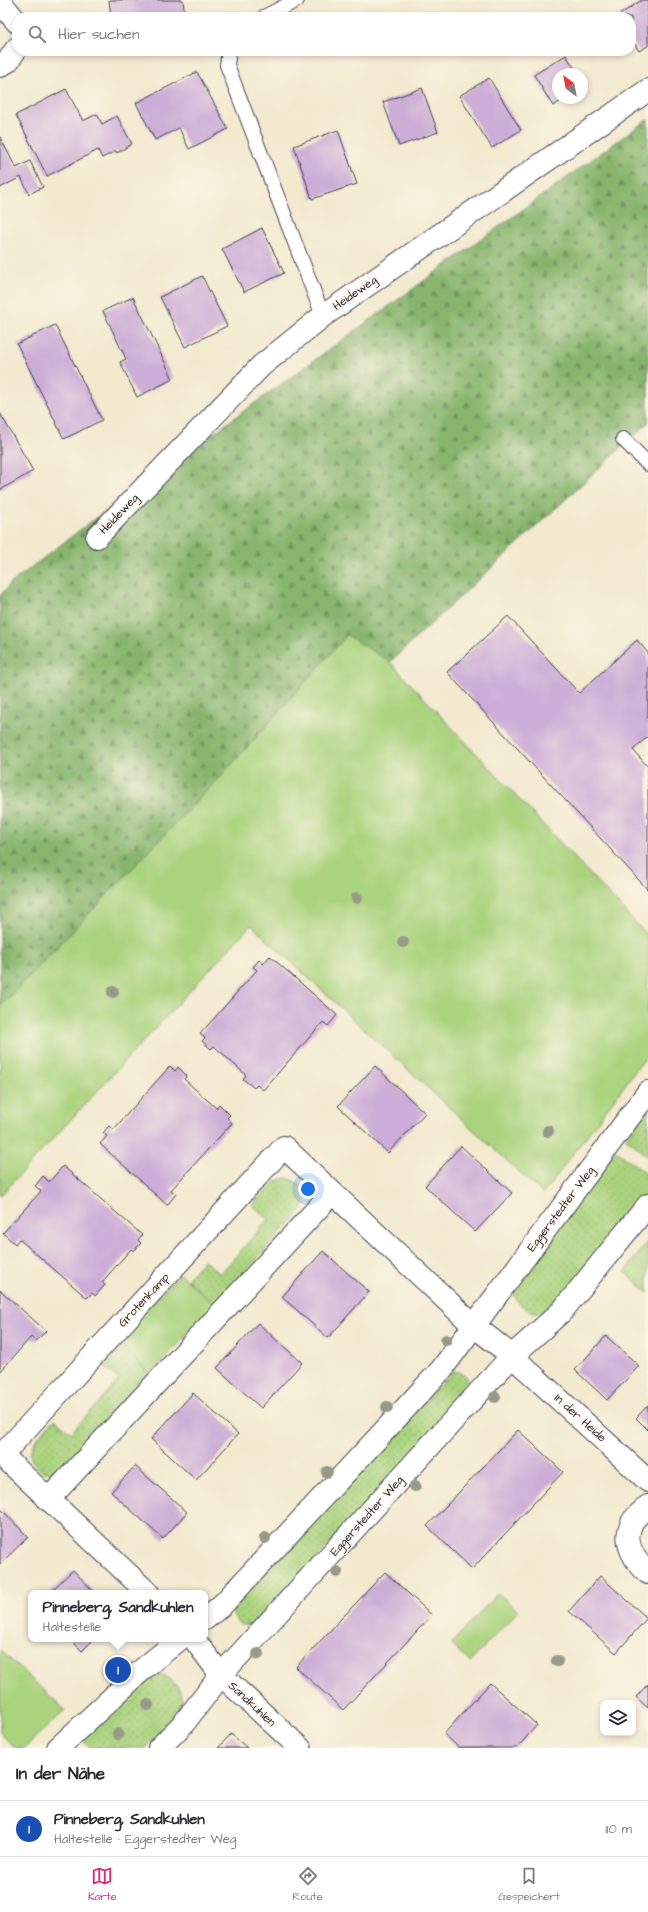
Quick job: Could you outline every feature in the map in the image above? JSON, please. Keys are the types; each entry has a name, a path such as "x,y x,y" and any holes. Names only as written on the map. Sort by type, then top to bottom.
{"street":[{"path":"0,2 12,16"},
{"path":"0,66 8,61 12,55"},
{"name":"Heideweg","path":"97,537 261,366 323,316 648,90"},
{"name":"Eggerstedter Weg","path":"208,1616 228,1598 441,1370 473,1325 648,1092"},
{"name":"Grotenkamp","path":"145,1590 2,1455 284,1147 473,1325"},
{"path":"48,1500 332,1193"},
{"name":"Eggerstedter Weg","path":"159,1748 184,1723 221,1675 512,1356 562,1311 648,1205"},
{"path":"473,1325 512,1356"},
{"name":"In der Heide","path":"512,1356 648,1481"},
{"path":"648,1506 631,1525 628,1547 641,1567 648,1573"},
{"path":"58,1748 144,1668 176,1642"},
{"path":"196,1642 221,1675"},
{"name":"Sandkuhlen","path":"221,1675 300,1748"}],"lane":[{"path":"274,12 297,0"},
{"path":"228,56 227,65 323,316"},
{"path":"623,439 648,464"}],"green space":[{"path":"648,119 648,423 390,662 346,636 235,761 0,1007 0,596 11,583 89,523"},
{"path":"347,635 390,662 648,936 648,1054 543,1194 251,925 0,1196 0,1007 235,761"},
{"path":"648,1108 648,1156 626,1138"},
{"path":"615,1150 648,1175 648,1194 557,1308 542,1313 528,1310 517,1300 511,1286"},
{"path":"286,1178 300,1185 305,1198 303,1209 215,1305 187,1279 204,1260 220,1274 269,1219 252,1205 274,1182"},
{"path":"648,1241 648,1293 625,1272"},
{"path":"180,1274 215,1305 150,1374 116,1341"},
{"path":"122,1347 150,1374 61,1471 43,1471 37,1467 32,1461 32,1448 39,1436 55,1419 71,1433 119,1380 104,1366"},
{"path":"453,1371 458,1372 468,1378 469,1385 467,1394 258,1622 248,1625 240,1624 235,1619 232,1609"},
{"path":"498,1593 518,1611 470,1662 451,1644"},
{"path":"0,1650 65,1710 24,1748 15,1748 0,1733"},
{"path":"151,1673 161,1674 167,1677 175,1684 181,1693 182,1702 180,1711 175,1719 145,1748 90,1748 80,1737"}],"building":[{"path":"109,0 183,0 184,12 110,12"},
{"path":"642,0 648,0 648,46 639,51 636,46 636,12 624,12"},
{"path":"567,56 574,68 552,68 552,104 556,104 553,106 534,75"},
{"path":"197,72 228,129 189,149 179,128 155,140 136,103"},
{"path":"489,78 521,130 492,148 459,96"},
{"path":"422,88 438,132 399,146 383,102"},
{"path":"66,89 83,121 97,114 102,124 117,116 132,144 117,153 116,151 102,158 98,150 47,176 16,115"},
{"path":"338,130 357,184 312,199 294,146"},
{"path":"0,137 16,168 30,161 43,187 29,194 21,177 0,188"},
{"path":"262,228 284,273 244,292 222,249"},
{"path":"202,276 227,326 185,347 160,297"},
{"path":"133,297 173,379 137,397 120,362 126,359 103,311"},
{"path":"55,325 102,420 64,439 17,344"},
{"path":"0,413 33,471 0,490"},
{"path":"508,616 579,693 637,640 648,653 648,736 633,750 648,767 648,890 447,672"},
{"path":"270,956 337,1015 328,1026 323,1022 263,1090 257,1085 254,1088 243,1079 246,1075 214,1046 211,1049 202,1041 205,1038 200,1034 257,970 253,967 259,960 263,964"},
{"path":"170,1066 175,1071 178,1067 187,1076 184,1079 216,1108 219,1104 230,1115 227,1118 232,1123 171,1190 176,1194 167,1205 100,1144 107,1136 103,1133 109,1126 113,1130"},
{"path":"375,1066 425,1113 388,1153 338,1106"},
{"path":"461,1146 512,1193 475,1232 425,1186"},
{"path":"63,1166 142,1235 138,1240 141,1243 134,1251 131,1249 102,1282 105,1285 95,1296 92,1293 87,1298 19,1239 15,1244 3,1233 41,1191 35,1186 43,1176 49,1182"},
{"path":"323,1251 369,1292 328,1338 282,1297"},
{"path":"0,1290 46,1331 36,1341 31,1337 0,1372"},
{"path":"258,1323 302,1363 261,1408 217,1368"},
{"path":"606,1336 639,1366 607,1400 575,1370"},
{"path":"193,1393 238,1434 196,1480 151,1439"},
{"path":"648,1405 648,1430 636,1418"},
{"path":"518,1430 563,1472 472,1569 427,1526"},
{"path":"135,1466 187,1512 163,1539 111,1492"},
{"path":"0,1508 28,1537 0,1564"},
{"path":"73,1570 92,1590 52,1590"},
{"path":"385,1572 432,1615 343,1710 296,1667"},
{"path":"600,1576 647,1618 616,1653 569,1611"},
{"path":"73,1642 91,1642 82,1651"},
{"path":"490,1683 537,1725 517,1748 459,1748 444,1734"},
{"path":"648,1684 648,1708 636,1697"},
{"path":"231,1734 247,1748 218,1748"}],"place":[{"name":"Pinneberg, Sandkuhlen","path":"118,1670"}]}
